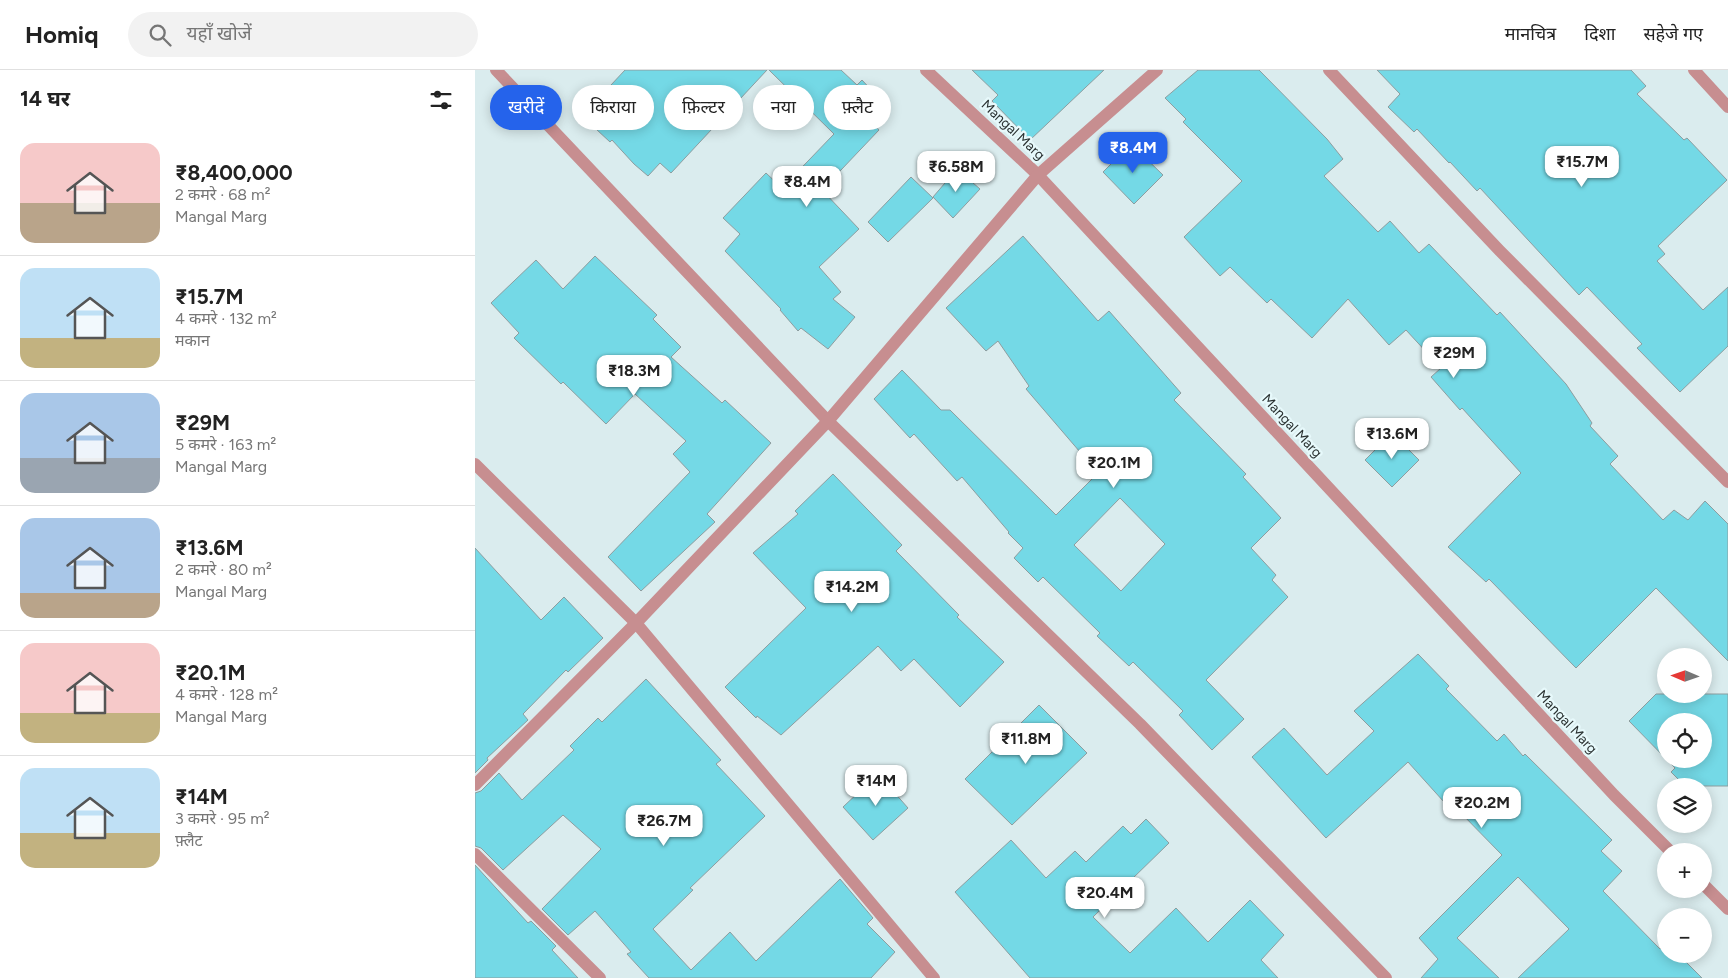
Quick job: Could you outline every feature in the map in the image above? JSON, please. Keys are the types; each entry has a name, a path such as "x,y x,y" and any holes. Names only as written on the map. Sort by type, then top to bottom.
{"street":[{"path":"496,70 828,421 1140,724 1386,978"},
{"name":"Mangal Marg","path":"927,70 1038,175 1600,780 1662,843"},
{"path":"475,785 636,622 828,421 1038,175 1157,70"},
{"path":"1329,70 1499,250 1728,482"},
{"path":"1694,70 1728,106"},
{"path":"475,464 636,622 934,978"},
{"path":"475,854 600,978"},
{"path":"1712,893 1728,910"}],"building":[{"path":"625,70 767,70 743,96 743,85 664,85 664,130 711,130 671,173 660,163 648,176 612,140 610,142 597,130 654,130 654,85 611,85"},
{"path":"769,70 841,70 857,85 824,85 824,124 814,114 814,85 784,85"},
{"path":"972,70 1104,70 1030,140 992,101 998,95"},
{"path":"1198,70 1259,70 1327,139 1343,159 1324,176 1378,232 1390,221 1419,253 1429,244 1497,315 1500,312 1566,384 1592,423 1590,426 1618,456 1610,464 1663,520 1674,510 1688,520 1705,501 1728,524 1728,661 1656,588 1576,668 1489,579 1486,582 1448,547 1521,473 1431,377 1441,368 1406,330 1389,345 1348,299 1312,338 1271,299 1267,303 1230,267 1220,276 1184,237 1242,181 1183,122 1186,119 1165,98"},
{"path":"1377,70 1631,70 1646,86 1637,94 1684,140 1687,138 1727,180 1658,246 1665,254 1657,261 1703,310 1728,287 1728,346 1680,392 1637,348 1642,344 1587,287 1579,295 1480,188 1477,191 1417,129 1414,132 1388,107 1400,94"},
{"path":"862,80 867,85 857,85"},
{"path":"830,130 879,130 822,190 859,229 819,267 841,292 833,299 855,317 828,349 801,328 798,331 781,309 725,251 740,234 723,218 766,173 782,188 834,134"},
{"path":"1131,144 1163,175 1134,204 1103,172"},
{"path":"957,169 980,189 953,218 933,197"},
{"path":"911,177 933,198 888,242 868,222"},
{"path":"1023,236 1098,321 1109,311 1181,393 1174,400 1246,474 1243,477 1281,518 1251,548 1276,575 1272,580 1288,597 1206,680 1244,719 1212,750 1179,715 1183,711 1133,662 1129,666 1097,636 1100,633 1043,577 1038,582 1014,558 1023,548 1008,533 962,477 957,481 914,434 910,438 874,399 902,370 941,410 950,410 1056,515 1098,473 1026,389 1029,386 998,341 986,351 946,308","holes":["1120,498 1165,544 1121,591 1074,545"]},
{"path":"595,256 657,315 653,319 681,347 671,357 722,403 725,400 771,443 707,514 715,522 641,591 608,557 690,472 673,454 686,441 635,394 606,424 563,382 561,384 514,338 519,333 491,303 536,260 563,289"},
{"path":"1392,433 1419,460 1392,487 1365,460"},
{"path":"833,474 902,545 896,551 959,615 957,617 1004,662 960,707 914,659 901,671 878,646 781,735 757,716 756,718 725,687 806,608 753,553 798,514 795,511"},
{"path":"475,548 541,620 564,597 603,638 568,672 566,670 523,714 528,720 487,758 488,760 475,773"},
{"path":"1418,654 1449,686 1446,689 1497,741 1504,734 1523,756 1525,754 1612,840 1601,851 1622,871 1603,891 1657,946 1657,963 1687,963 1702,978 1518,978 1569,929 1518,877 1457,938 1499,978 1421,978 1438,959 1419,938 1502,855 1457,809 1453,812 1408,762 1326,838 1252,757 1284,728 1327,775 1374,731 1354,711"},
{"path":"646,679 721,760 716,764 765,816 690,888 693,890 653,929 691,970 730,932 756,961 840,879 873,918 867,924 895,952 871,978 649,978 627,954 631,952 595,911 568,935 542,909 601,849 563,815 503,870 481,848 475,846 475,793 481,791 499,773 522,800 574,750 570,746 598,718 602,722"},
{"path":"1656,694 1657,703 1712,703 1713,694 1728,694 1728,786 1712,786 1712,778 1677,778 1671,772 1675,768 1712,768 1712,713 1657,713 1657,750 1629,721"},
{"path":"1039,705 1087,753 1012,825 965,779"},
{"path":"878,774 908,808 873,840 843,807"},
{"path":"1146,819 1169,843 1093,917 1130,953 1176,908 1208,942 1250,900 1284,935 1261,960 1278,978 1030,978 955,892 1011,840 1046,878 1075,851 1086,862 1123,826 1131,834"},
{"path":"475,865 528,923 531,921 556,946 552,950 578,978 475,978"}]}
